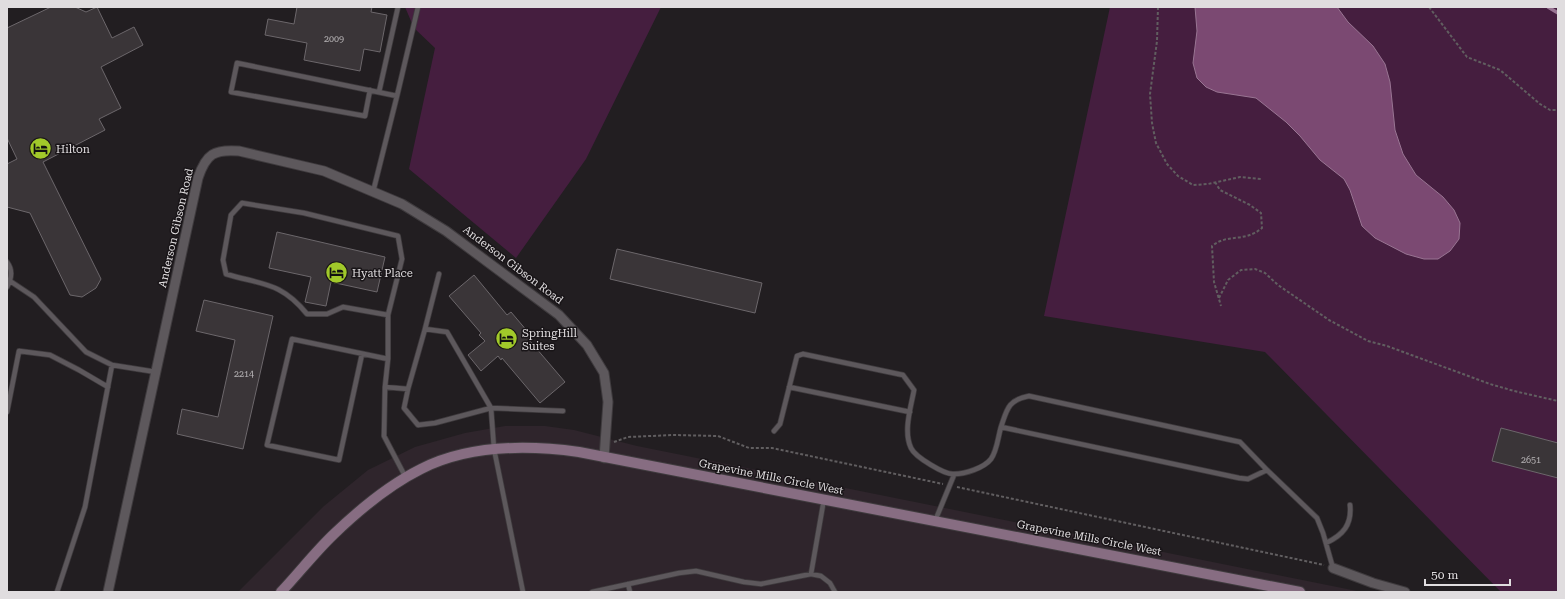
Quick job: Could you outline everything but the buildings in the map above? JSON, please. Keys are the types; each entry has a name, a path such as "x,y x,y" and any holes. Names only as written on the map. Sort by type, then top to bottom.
{"street":[{"name":"Anderson Gibson Road","path":"108,592 198,178 203,162 213,154 225,150 271,158 324,171 402,204 446,230 559,315 587,346 604,373 608,402 604,458"},
{"name":"Grapevine Mills Circle West","path":"281,592 334,534 378,496 421,469 444,460 494,449 552,448 1300,592"},
{"path":"1333,565 1373,583 1405,592"}],"lane":[{"path":"379,92 398,7"},
{"path":"373,192 418,7"},
{"path":"370,90 365,116 231,92 237,64 370,90 396,96"},
{"path":"388,315 343,307 327,314 307,314 295,298 276,286 226,274 223,260 231,215 242,203 304,213 398,236 402,259 388,315 388,359 385,387 384,436 406,478"},
{"path":"7,262 11,269 10,282 7,287"},
{"path":"439,274 404,408 418,425 435,423 491,408 563,411"},
{"path":"10,282 34,298 86,352 112,365 156,372"},
{"path":"425,329 447,332 491,408 494,449 523,592"},
{"path":"362,354 339,460 266,445 292,339 388,359"},
{"path":"7,412 19,351 50,355 108,387"},
{"path":"774,431 780,424 797,356 803,354 903,375 914,390 910,412 908,438 911,448 920,459 954,475 981,467 990,460 994,455 1008,407 1018,398 1029,396 1240,442 1317,518 1333,565"},
{"path":"57,592 85,507 112,365"},
{"path":"385,387 408,389"},
{"path":"789,387 910,412"},
{"path":"1001,427 1239,478 1248,479 1267,470"},
{"path":"935,521 954,475"},
{"path":"811,574 824,500"},
{"path":"1326,543 1340,536 1346,529 1351,511 1350,505"},
{"path":"592,592 696,571 744,582 761,584 811,574 821,576 830,583 835,592"},
{"path":"628,584 630,592"}],"path":[{"path":"1158,7 1157,41 1150,94 1152,123 1156,143 1167,164 1178,176 1193,185 1240,177 1261,179"},
{"path":"1429,7 1467,57 1500,70 1540,104 1550,110 1558,110"},
{"path":"1215,182 1220,190 1250,205 1261,214 1262,228 1253,235 1220,240 1212,246 1214,282 1221,306"},
{"path":"1219,298 1228,280 1241,270 1256,269 1265,273 1278,285 1329,320 1368,341 1387,346 1490,384 1558,401"},
{"path":"605,442 621,440 628,437 673,434 718,436 749,448 772,448 1325,565 1333,565"}],"shaded area":[{"path":"405,7 661,7 586,159 516,258 409,169 435,48 414,28"},
{"path":"1110,7 1558,7 1558,592 1501,592 1265,352 1044,316"},
{"path":"1195,7 1337,7 1348,22 1373,46 1385,64 1390,82 1395,130 1403,154 1416,175 1443,197 1454,210 1460,223 1459,239 1450,251 1438,259 1424,259 1406,254 1375,238 1362,226 1350,190 1344,179 1320,160 1286,122 1256,98 1217,92 1206,87 1197,78 1193,63 1197,31"},
{"path":"505,426 545,426 574,430 637,446 1362,592 238,592 324,506 368,470 415,447 465,433"}],"waterway":[{"path":"1548,7 1558,13"}],"place":[{"name":"Hilton","path":"40,149"},
{"name":"Hyatt Place","path":"337,273"},
{"name":"SpringHill Suites","path":"507,339"}]}
